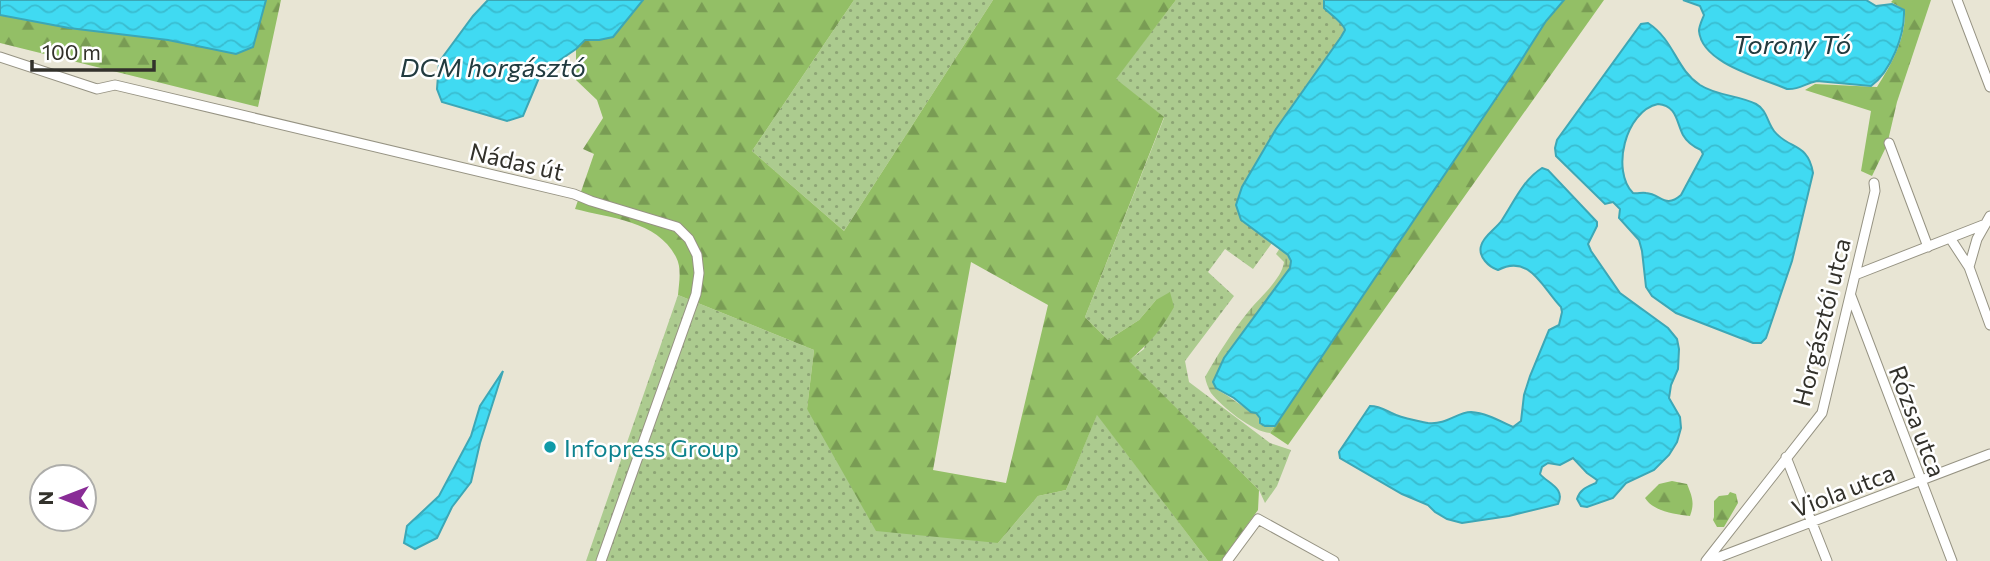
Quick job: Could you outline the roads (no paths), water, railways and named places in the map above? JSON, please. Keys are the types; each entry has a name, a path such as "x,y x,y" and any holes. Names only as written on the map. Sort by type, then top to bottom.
{"street":[{"path":"1957,0 1990,87"},
{"name":"Nádas út","path":"0,57 97,89 115,85 533,184 677,227 689,239 697,255 699,273 696,294 601,561"},
{"path":"1889,143 1928,247"},
{"name":"Horgásztói utca","path":"1707,561 1822,413 1875,191 1874,183"},
{"path":"1969,267 1976,239 1990,216"},
{"path":"1854,275 1983,225"},
{"path":"1950,238 1969,267 1990,325"},
{"name":"Rózsa utca","path":"1850,295 1952,561"},
{"name":"Viola utca","path":"1707,561 1990,454"},
{"path":"1786,457 1827,561"},
{"path":"1227,561 1258,519 1335,561"}],"water":[{"path":"0,0 266,0 253,47 236,54 168,40 69,28 0,15"},
{"name":"DCM horgásztó","path":"488,0 643,0 613,37 585,40 541,73 523,116 507,121 442,102 437,89 439,62"},
{"path":"1324,0 1564,0 1546,21 1275,426 1265,426 1260,423 1256,413 1216,388 1213,382 1224,358 1290,268 1291,261 1288,255 1241,220 1236,205 1242,187 1276,129 1345,30 1324,8"},
{"name":"Torony Tó","path":"1683,0 1866,0 1876,6 1892,4 1904,10 1904,20 1890,62 1871,86 1817,81 1787,89 1749,75 1711,52 1703,43 1699,31 1704,15 1700,6"},
{"path":"1648,23 1657,30 1685,71 1700,85 1760,107 1774,131 1802,151 1811,163 1813,173 1792,261 1766,338 1761,343 1753,343 1676,313 1652,296 1646,287 1639,240 1619,218 1620,209 1613,202 1605,204 1556,156 1557,140 1641,24","holes":["1658,104 1664,105 1675,115 1685,138 1703,154 1681,195 1671,201 1651,194 1633,193 1626,183 1623,171 1625,143 1630,129 1647,109"]},
{"path":"1542,168 1548,170 1597,222 1588,244 1620,293 1668,328 1677,339 1678,369 1669,398 1680,417 1681,428 1669,455 1654,470 1626,483 1613,498 1587,507 1581,506 1577,499 1580,493 1597,480 1573,458 1560,465 1548,463 1542,467 1540,474 1555,486 1560,494 1558,504 1509,516 1462,523 1447,519 1428,505 1402,494 1340,458 1339,452 1370,406 1428,423 1441,422 1471,412 1513,427 1521,421 1524,395 1530,376 1549,330 1559,325 1561,307 1527,269 1509,266 1498,270 1485,261 1480,250 1484,239 1502,220 1524,185"},
{"path":"503,371 480,443 471,482 452,507 437,538 415,549 404,543 407,526 439,496 471,436 480,406"}],"place":[{"name":"Infopress Group","path":"550,447"}]}
